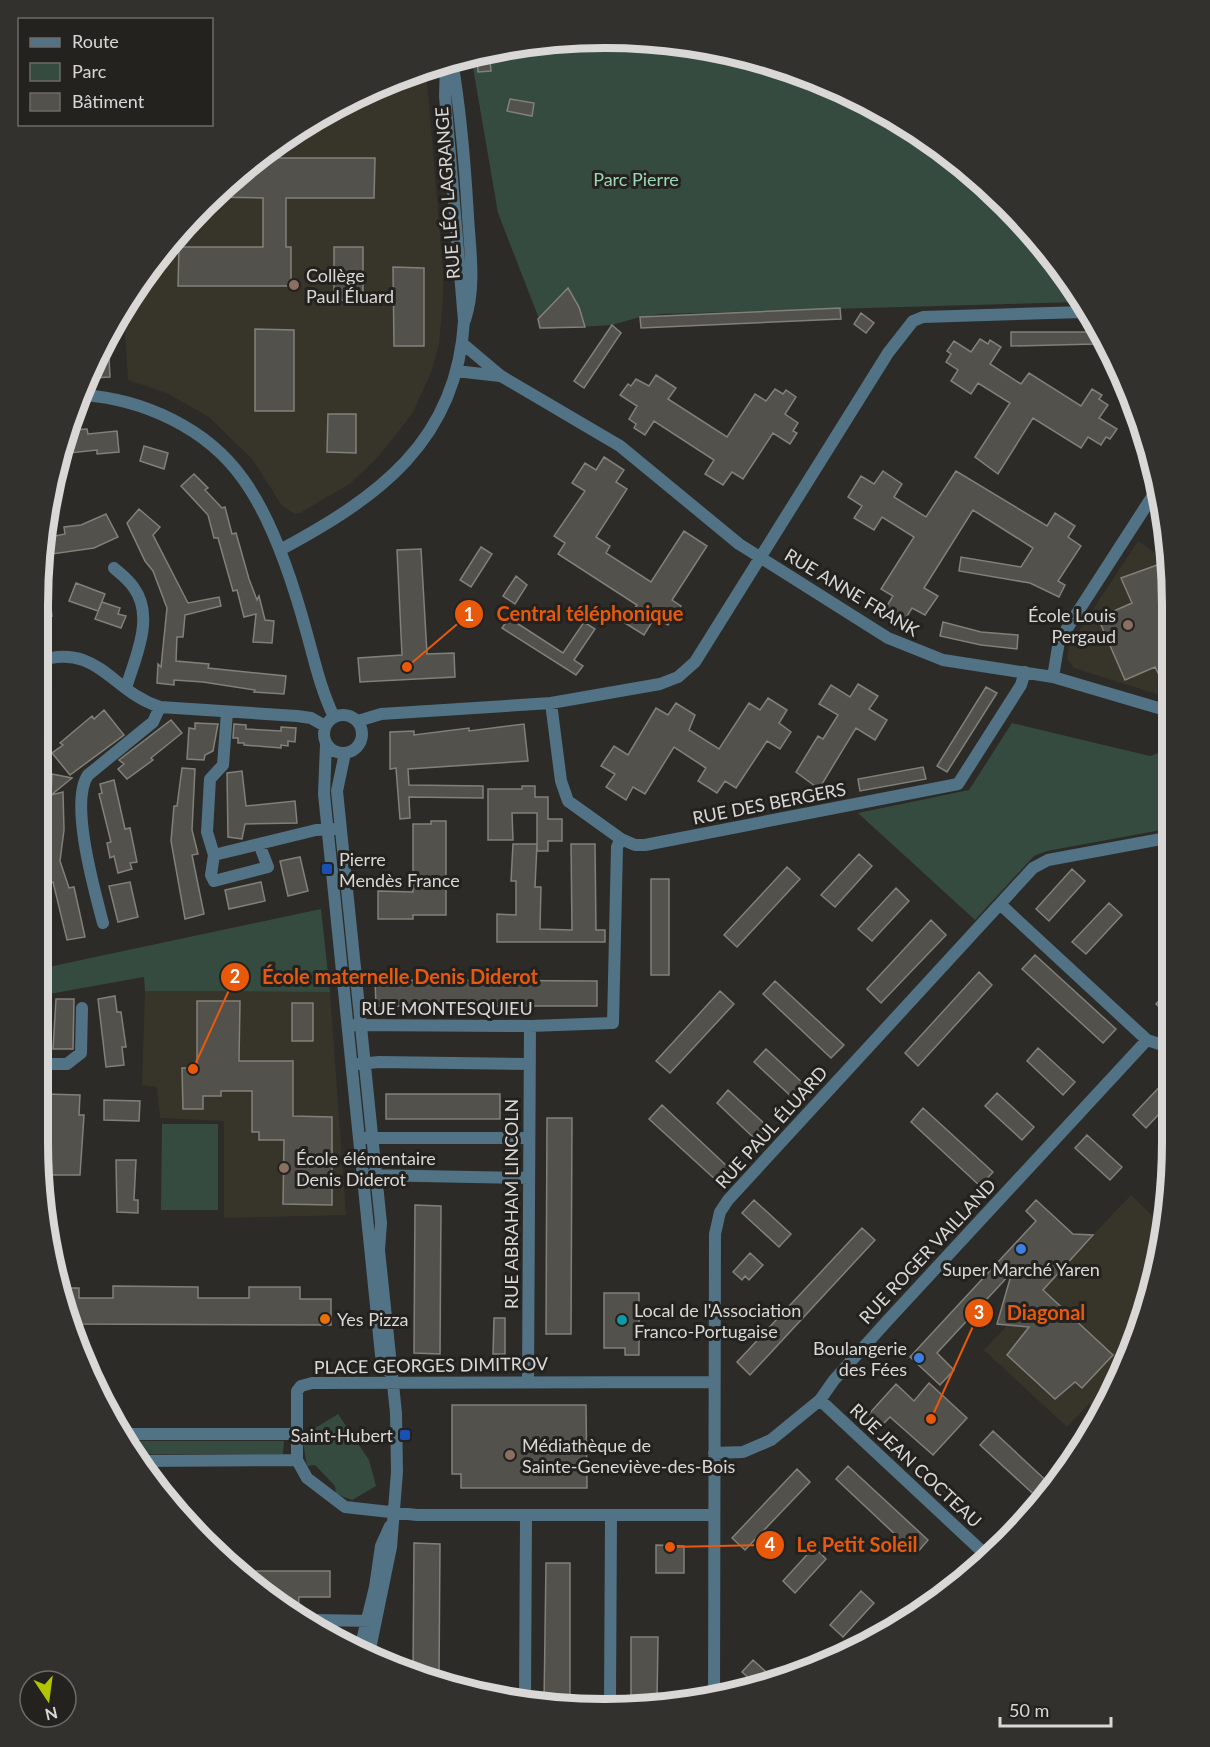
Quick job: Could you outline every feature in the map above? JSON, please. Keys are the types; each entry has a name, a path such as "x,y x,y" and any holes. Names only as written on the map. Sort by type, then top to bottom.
{"street":[{"name":"RUE LÉO LAGRANGE","path":"453,69 461,125 471,266 470,304 464,321"},
{"name":"RUE LÉO LAGRANGE","path":"280,550 348,512 405,463 434,423 456,371 463,344 464,321 445,96 446,72"},
{"path":"463,344 501,376 620,446 693,507 760,558 888,353 913,321 923,317 1078,312"},
{"path":"456,371 501,376"},
{"path":"89,396 141,406 184,426 207,442 244,479 280,550 330,721 323,732 326,744 323,766 361,1024 358,1064 362,1176 373,1237 393,1383 398,1448 395,1514 370,1647"},
{"path":"1053,677 1059,641 1151,498"},
{"name":"RUE ANNE FRANK","path":"358,722 381,714 551,703 660,684 678,677 695,662 760,558 905,647 943,660 1053,677 1162,709"},
{"path":"114,568 134,588 143,606 144,626 126,688"},
{"path":"48,658 60,655 74,656 89,661 126,688 160,707 297,716 330,721 347,715 358,722 362,728 361,741 352,751 338,753 326,744"},
{"name":"RUE DES BERGERS","path":"551,703 563,792 576,808 621,839 635,845 645,845 958,784 1021,685 1025,672"},
{"path":"103,923 85,846 83,785 88,776 153,722 160,707"},
{"path":"227,712 224,765 210,779 207,832 214,855 211,875 214,881 268,867 259,844"},
{"path":"345,753 337,791 334,829 347,1026 358,1064 372,1138 381,1223 373,1237"},
{"path":"214,855 334,829"},
{"name":"RUE MONTESQUIEU","path":"347,1026 361,1024 530,1026 613,1023 617,847 621,839"},
{"name":"RUE PAUL ÉLUARD","path":"714,1688 715,1233 720,1212 735,1192 1033,868 1048,860 1162,839"},
{"path":"1000,904 1147,1040 1162,1045"},
{"path":"48,1064 67,1064 81,1053 82,1008"},
{"name":"RUE ABRAHAM LINCOLN","path":"528,1382 530,1026"},
{"name":"RUE ROGER VAILLAND","path":"714,1453 743,1452 771,1440 820,1400 834,1380 888,1320 1147,1040"},
{"path":"358,1064 530,1064"},
{"path":"359,1139 529,1138"},
{"path":"362,1176 529,1178"},
{"name":"PLACE GEORGES DIMITROV","path":"297,1460 297,1391 302,1386 312,1383 714,1382"},
{"name":"RUE JEAN COCTEAU","path":"820,1400 982,1552"},
{"path":"131,1434 296,1434"},
{"path":"149,1461 297,1460 307,1478 345,1507 395,1514 526,1517 714,1515"},
{"path":"610,1699 611,1516"},
{"path":"525,1693 526,1517"},
{"path":"320,1620 373,1621"},
{"path":"363,1644 373,1621"}],"shaded area":[{"name":"Collège Paul Éluard","path":"427,78 443,270 439,344 431,373 412,414 379,456 351,483 295,514 282,506 253,460 209,417 167,393 128,380 125,324 163,266 211,211 266,163 296,142 359,105"},
{"name":"École Louis Pergaud","path":"1138,541 1160,556 1162,696 1074,668 1067,659 1069,646"},
{"path":"145,991 330,992 346,1215 224,1218 224,1121 160,1118 157,1087 142,1085"},
{"path":"1131,1195 1156,1219 1143,1286 1132,1321 1120,1355 1094,1408 1089,1404 1067,1427 984,1350"}],"green space":[{"name":"Parc Pierre","path":"569,49 641,49 678,53 749,67 784,78 818,90 884,123 944,163 999,211 1047,266 1072,302 661,314 612,325 543,329 498,213 472,64 532,53"},
{"path":"1012,723 1150,756 1162,752 1162,830 1047,851 1034,856 975,920 858,813 969,790"},
{"path":"321,909 330,992 145,991 144,977 48,994 48,967"},
{"path":"162,1124 218,1124 218,1210 161,1210"},
{"path":"338,1414 369,1460 376,1486 352,1500 336,1494 335,1486 315,1465 307,1466 302,1436"},
{"path":"136,1441 284,1441 283,1454 144,1454"}],"building":[{"path":"490,60 491,71 478,72 478,63"},
{"path":"510,99 534,103 532,116 507,111"},
{"path":"273,158 375,158 374,198 286,198 286,247 291,247 291,286 178,286 179,247 263,247 263,198 226,197"},
{"path":"334,247 363,247 363,300 334,300"},
{"path":"393,267 424,268 424,346 394,346"},
{"path":"568,288 579,307 585,327 540,328 538,319"},
{"path":"840,308 841,319 641,328 640,317"},
{"path":"861,313 874,323 866,333 854,324"},
{"path":"612,325 621,333 584,388 574,381"},
{"path":"255,329 294,330 294,411 255,411"},
{"path":"1011,332 1090,332 1095,341 1095,344 1011,346"},
{"path":"980,339 988,344 990,340 1001,347 990,364 1021,384 1029,373 1081,406 1092,389 1102,395 1099,399 1108,405 1099,418 1117,429 1110,439 1106,437 1101,445 1088,437 1081,448 1033,418 998,474 975,457 1010,403 978,383 971,394 951,381 958,370 946,362 951,354 947,351 954,341 971,352"},
{"path":"109,352 110,377 96,378"},
{"path":"656,375 676,388 668,399 727,437 755,394 766,401 775,389 783,394 786,390 796,397 785,414 798,423 793,431 797,433 790,444 773,433 743,479 732,472 723,485 705,474 714,460 654,421 645,435 634,428 636,424 629,419 637,406 620,395 628,384 631,386 636,379 649,386"},
{"path":"328,414 356,414 356,453 327,452"},
{"path":"87,429 88,434 117,431 119,452 97,454 97,450 70,453 77,430"},
{"path":"144,446 168,453 164,469 140,461"},
{"path":"604,457 624,470 616,482 627,489 596,537 610,546 606,553 651,582 684,531 707,546 672,600 681,606 668,625 655,617 644,635 625,623 637,605 558,554 565,543 554,536 585,491 572,483 585,463 596,470"},
{"path":"883,471 902,484 894,497 926,517 956,471 1047,526 1055,513 1075,526 1068,537 1081,546 1058,581 1065,585 1059,597 1030,583 959,571 961,557 1021,567 1033,548 973,510 924,588 938,596 925,615 912,608 904,621 885,609 893,596 881,589 914,537 882,517 874,530 854,518 862,506 848,497 861,476 874,484"},
{"path":"194,474 208,488 205,490 222,508 225,507 232,534 236,533 249,579 257,600 259,596 265,620 274,621 272,643 253,642 256,614 244,617 237,590 233,591 218,538 214,538 208,515 181,486"},
{"path":"139,509 160,527 153,535 188,603 219,597 221,606 185,615 183,637 177,637 176,661 209,664 208,668 286,676 284,694 254,692 255,690 203,682 174,680 174,685 157,683 158,664 161,667 167,608 153,571 145,561 127,523"},
{"path":"106,514 118,537 94,548 52,554 53,536 65,534 64,527 81,525"},
{"path":"481,547 492,554 471,587 460,580"},
{"path":"421,549 427,654 454,653 455,677 360,682 358,658 402,655 397,550"},
{"path":"1161,565 1162,681 1155,667 1125,680 1098,618 1132,603 1121,578"},
{"path":"516,576 527,585 515,604 503,596"},
{"path":"76,583 105,594 98,611 69,601"},
{"path":"50,599 52,616 48,617 48,605"},
{"path":"102,602 120,608 118,614 126,616 121,628 95,619"},
{"path":"509,618 563,653 584,622 595,629 574,660 583,666 576,675 502,628"},
{"path":"943,622 981,632 1018,635 1017,649 981,645 940,636"},
{"path":"858,684 878,696 869,709 887,720 875,740 856,728 819,789 796,772 818,736 823,739 838,715 819,704 831,685 850,697"},
{"path":"986,687 997,693 947,772 937,766"},
{"path":"768,698 787,710 779,723 791,732 780,749 767,741 736,788 725,781 717,793 698,781 706,768 674,747 645,794 633,787 626,800 606,787 615,774 601,766 614,746 628,755 656,708 668,715 676,703 695,715 689,730 719,749 749,703 760,710"},
{"path":"104,710 124,735 70,775 52,753 63,745 60,743 92,716 94,719"},
{"path":"171,720 182,733 151,758 153,760 127,779 118,769 124,764 119,760"},
{"path":"195,723 218,724 213,751 205,755 204,760 187,759 189,728 195,729"},
{"path":"234,724 246,725 246,729 281,731 281,727 296,728 295,742 288,741 288,746 281,745 281,748 244,745 244,743 238,743 238,738 233,738"},
{"path":"524,724 528,761 408,769 409,785 483,786 483,798 409,797 410,818 400,819 396,768 390,769 390,732 414,731 414,735"},
{"path":"923,767 926,779 860,791 858,779"},
{"path":"182,768 195,769 192,830 198,854 192,855 204,914 185,919 171,841 174,806 177,806"},
{"path":"242,771 246,806 295,801 297,823 245,824 242,839 228,837 227,773"},
{"path":"52,774 72,778 51,795"},
{"path":"114,780 125,829 130,828 137,862 130,863 132,869 118,873 114,856 110,858 107,843 111,842 99,794 102,793 100,784"},
{"path":"522,786 535,786 535,797 548,797 548,819 562,819 562,841 548,841 548,851 537,851 537,813 512,813 513,840 488,840 488,789 522,789"},
{"path":"63,792 64,830 60,861 69,888 74,887 85,937 67,940 53,882 48,883 48,796"},
{"path":"431,821 446,821 446,915 413,915 413,919 378,919 378,891 413,892 413,824 431,824"},
{"path":"513,844 537,844 535,887 541,887 540,929 572,930 571,844 595,844 596,930 605,930 605,942 497,942 497,914 516,915 516,881 511,881"},
{"path":"859,854 872,866 835,907 821,895"},
{"path":"300,857 308,891 288,896 280,861"},
{"path":"787,867 800,879 737,947 724,935"},
{"path":"1072,869 1085,881 1049,921 1036,909"},
{"path":"651,879 669,879 669,975 651,975"},
{"path":"130,882 138,917 118,922 109,886"},
{"path":"261,882 265,901 229,909 225,890"},
{"path":"896,888 909,901 872,941 858,929"},
{"path":"1109,903 1122,915 1086,954 1072,942"},
{"path":"931,920 946,935 881,1003 867,989"},
{"path":"1035,955 1116,1029 1103,1043 1022,969"},
{"path":"979,972 992,985 918,1066 905,1053"},
{"path":"375,980 597,981 597,1006 376,1006"},
{"path":"775,981 844,1045 831,1058 763,994"},
{"path":"720,991 734,1004 670,1073 656,1061"},
{"path":"115,996 117,1012 121,1012 126,1047 122,1047 124,1065 106,1067 98,999"},
{"path":"1162,998 1162,1009 1156,1004"},
{"path":"56,999 74,999 73,1049 53,1049"},
{"path":"197,1001 240,1001 239,1061 293,1061 293,1116 332,1117 332,1205 283,1204 284,1140 259,1140 259,1132 252,1132 252,1091 221,1091 221,1096 203,1096 203,1109 183,1109 182,1068 197,1068"},
{"path":"292,1003 313,1003 313,1041 292,1041"},
{"path":"1038,1048 1075,1082 1063,1095 1027,1061"},
{"path":"766,1049 806,1086 794,1099 754,1062"},
{"path":"1162,1084 1162,1111 1146,1128 1133,1115"},
{"path":"728,1090 768,1127 756,1140 717,1103"},
{"path":"997,1093 1034,1127 1022,1140 985,1106"},
{"path":"48,1094 80,1095 79,1115 84,1115 80,1175 49,1175"},
{"path":"386,1094 500,1094 500,1119 386,1119"},
{"path":"104,1100 140,1101 139,1121 104,1120"},
{"path":"662,1105 730,1169 718,1182 649,1119"},
{"path":"923,1108 993,1172 980,1186 911,1122"},
{"path":"547,1118 572,1118 571,1334 546,1334"},
{"path":"1087,1135 1122,1167 1110,1180 1075,1148"},
{"path":"116,1160 136,1160 134,1200 138,1200 138,1213 117,1212"},
{"path":"754,1200 791,1234 779,1247 742,1213"},
{"path":"1036,1200 1073,1234 1093,1235 1043,1290 1113,1355 1082,1388 1075,1382 1055,1399 1007,1355 1029,1327 997,1324 1012,1272 937,1353 954,1370 940,1385 910,1357 1036,1221 1026,1211"},
{"path":"415,1205 441,1206 440,1354 414,1353"},
{"path":"862,1228 875,1240 750,1375 737,1362"},
{"path":"750,1253 763,1265 749,1280 745,1276 742,1280 733,1272"},
{"path":"113,1286 198,1287 198,1298 249,1298 249,1287 300,1287 300,1299 331,1299 331,1325 79,1324 68,1288 79,1288 79,1298 113,1298"},
{"name":"Local de l'Association Franco-Portugaise","path":"604,1293 639,1293 639,1355 625,1355 625,1348 604,1348"},
{"path":"494,1318 505,1318 505,1354 493,1354"},
{"path":"929,1383 967,1418 933,1455 890,1417 882,1425 869,1414 896,1384 914,1401"},
{"path":"452,1405 586,1405 587,1488 461,1488 461,1474 452,1474"},
{"path":"993,1431 1047,1481 1035,1496 980,1445"},
{"path":"848,1466 928,1540 916,1554 836,1479"},
{"path":"797,1469 810,1482 745,1550 732,1538"},
{"path":"414,1543 440,1544 439,1673 413,1664"},
{"path":"656,1545 684,1546 684,1573 656,1573"},
{"path":"814,1547 826,1559 795,1593 783,1581"},
{"path":"546,1563 570,1563 570,1698 544,1695"},
{"path":"250,1571 330,1571 330,1597 299,1597 298,1606"},
{"path":"861,1591 874,1603 843,1637 830,1625"},
{"path":"631,1637 658,1637 657,1696 631,1698"},
{"path":"753,1660 768,1674 750,1680 742,1672"}],"place":[{"name":"Collège Paul Éluard","path":"294,285"},
{"name":"École Louis Pergaud","path":"1128,625"},
{"name":"Central téléphonique","path":"407,667"},
{"name":"Pierre Mendès France","path":"327,869"},
{"name":"École maternelle Denis Diderot","path":"193,1069"},
{"name":"École élémentaire Denis Diderot","path":"284,1168"},
{"name":"Super Marché Yaren","path":"1021,1249"},
{"name":"Yes Pizza","path":"325,1319"},
{"name":"Local de l'Association Franco-Portugaise","path":"622,1320"},
{"name":"Boulangerie des Fées","path":"919,1358"},
{"name":"Diagonal","path":"931,1419"},
{"name":"Saint-Hubert","path":"405,1435"},
{"name":"Médiathèque de Sainte-Geneviève-des-Bois","path":"510,1455"},
{"name":"Le Petit Soleil","path":"670,1547"}]}
